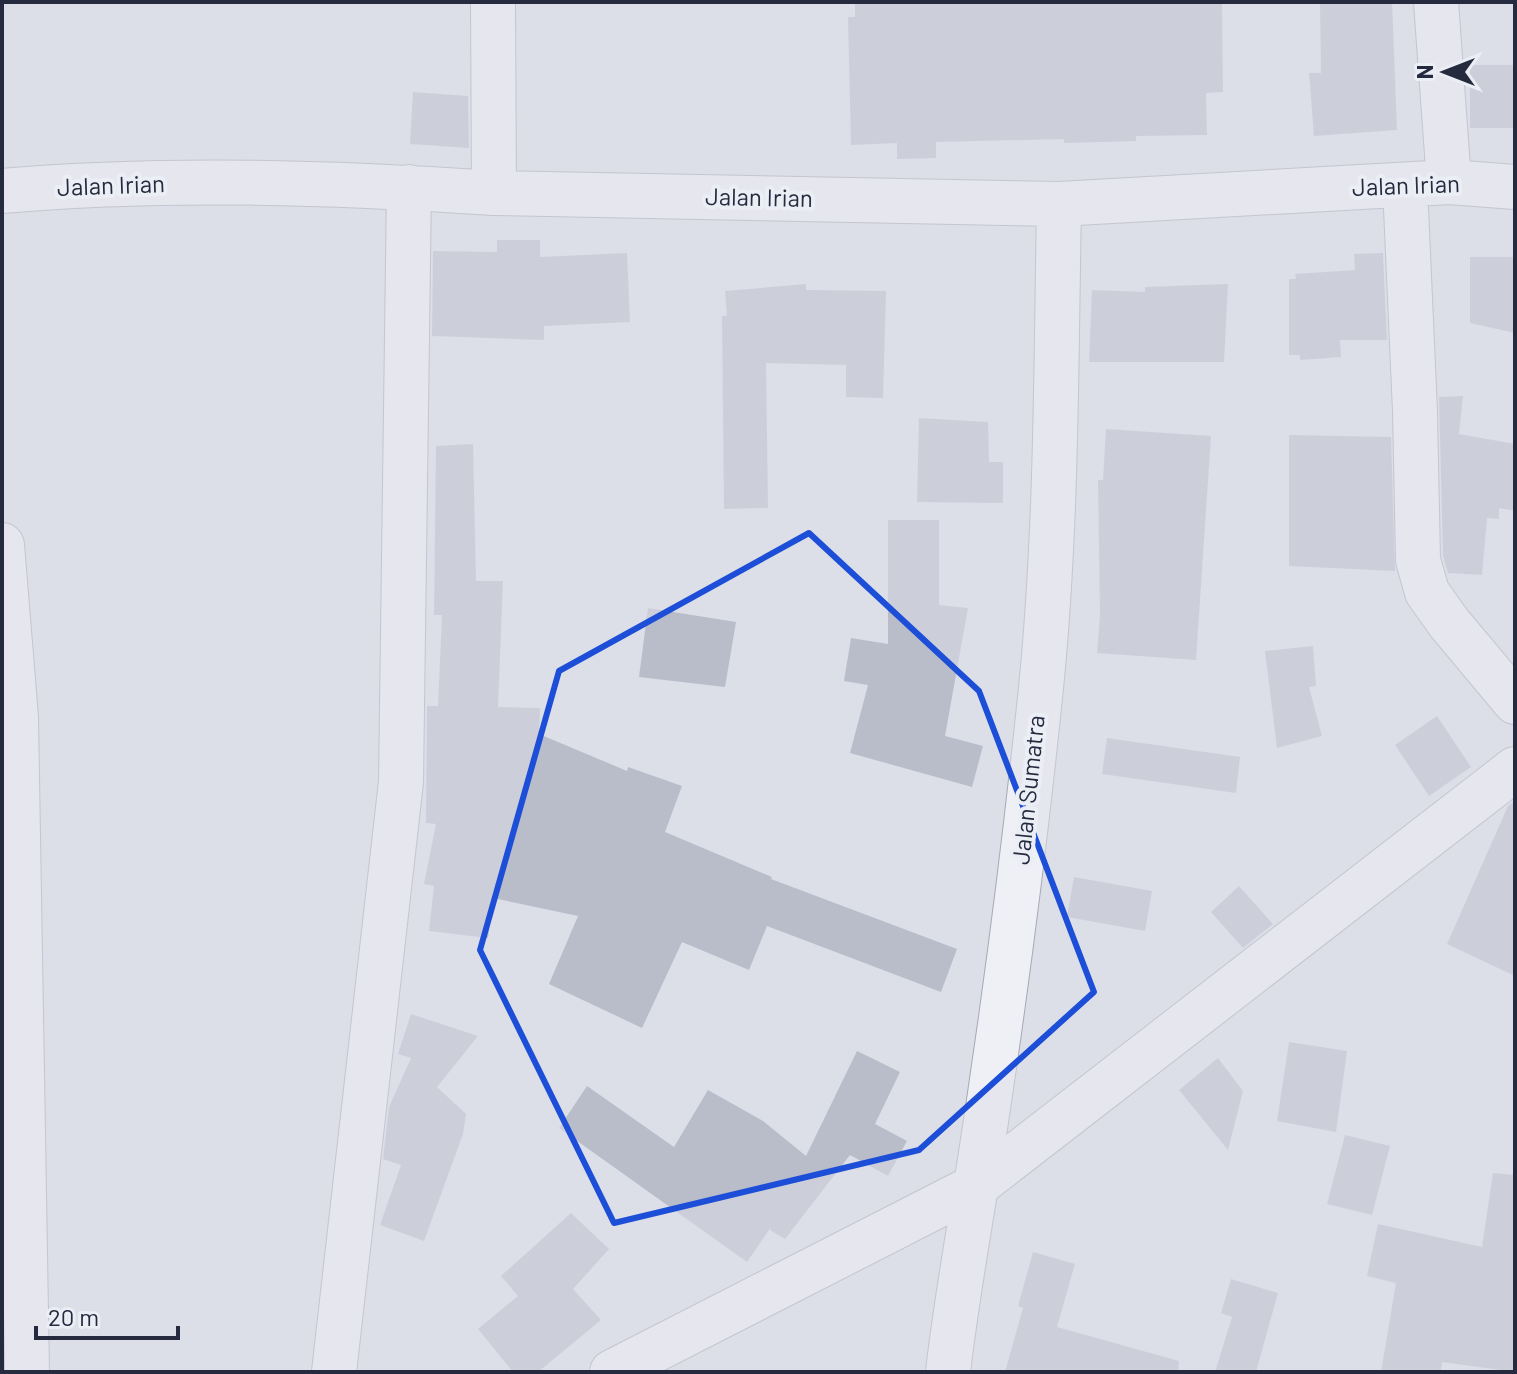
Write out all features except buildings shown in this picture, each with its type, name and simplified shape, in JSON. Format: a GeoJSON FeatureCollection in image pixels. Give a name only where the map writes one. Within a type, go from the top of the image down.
{"type":"FeatureCollection","features":[{"type":"Feature","properties":{"kind":"street"},"geometry":{"type":"LineString","coordinates":[[493,2],[494,193]]}},
{"type":"Feature","properties":{"kind":"street"},"geometry":{"type":"LineString","coordinates":[[1436,2],[1449,182]]}},
{"type":"Feature","properties":{"kind":"street","name":"Jalan Irian"},"geometry":{"type":"LineString","coordinates":[[2,191],[86,184],[243,183],[409,187],[494,193],[1059,204],[1449,182],[1515,187]]}},
{"type":"Feature","properties":{"kind":"street"},"geometry":{"type":"LineString","coordinates":[[1405,186],[1418,560],[1427,592],[1515,702]]}},
{"type":"Feature","properties":{"kind":"street"},"geometry":{"type":"LineString","coordinates":[[334,1372],[401,782],[409,187]]}},
{"type":"Feature","properties":{"kind":"street","name":"Jalan Sumatra"},"geometry":{"type":"LineString","coordinates":[[948,1372],[1020,876],[1041,684],[1054,478],[1059,204]]}},
{"type":"Feature","properties":{"kind":"street"},"geometry":{"type":"LineString","coordinates":[[2,545],[16,717],[27,1372]]}},
{"type":"Feature","properties":{"kind":"street"},"geometry":{"type":"LineString","coordinates":[[612,1372],[976,1186],[1515,769]]}},
{"type":"Feature","properties":{"kind":"highlighted area"},"geometry":{"type":"Polygon","coordinates":[[[809,533],[979,691],[1094,992],[919,1150],[614,1223],[480,950],[559,671],[809,533]]]}}]}
